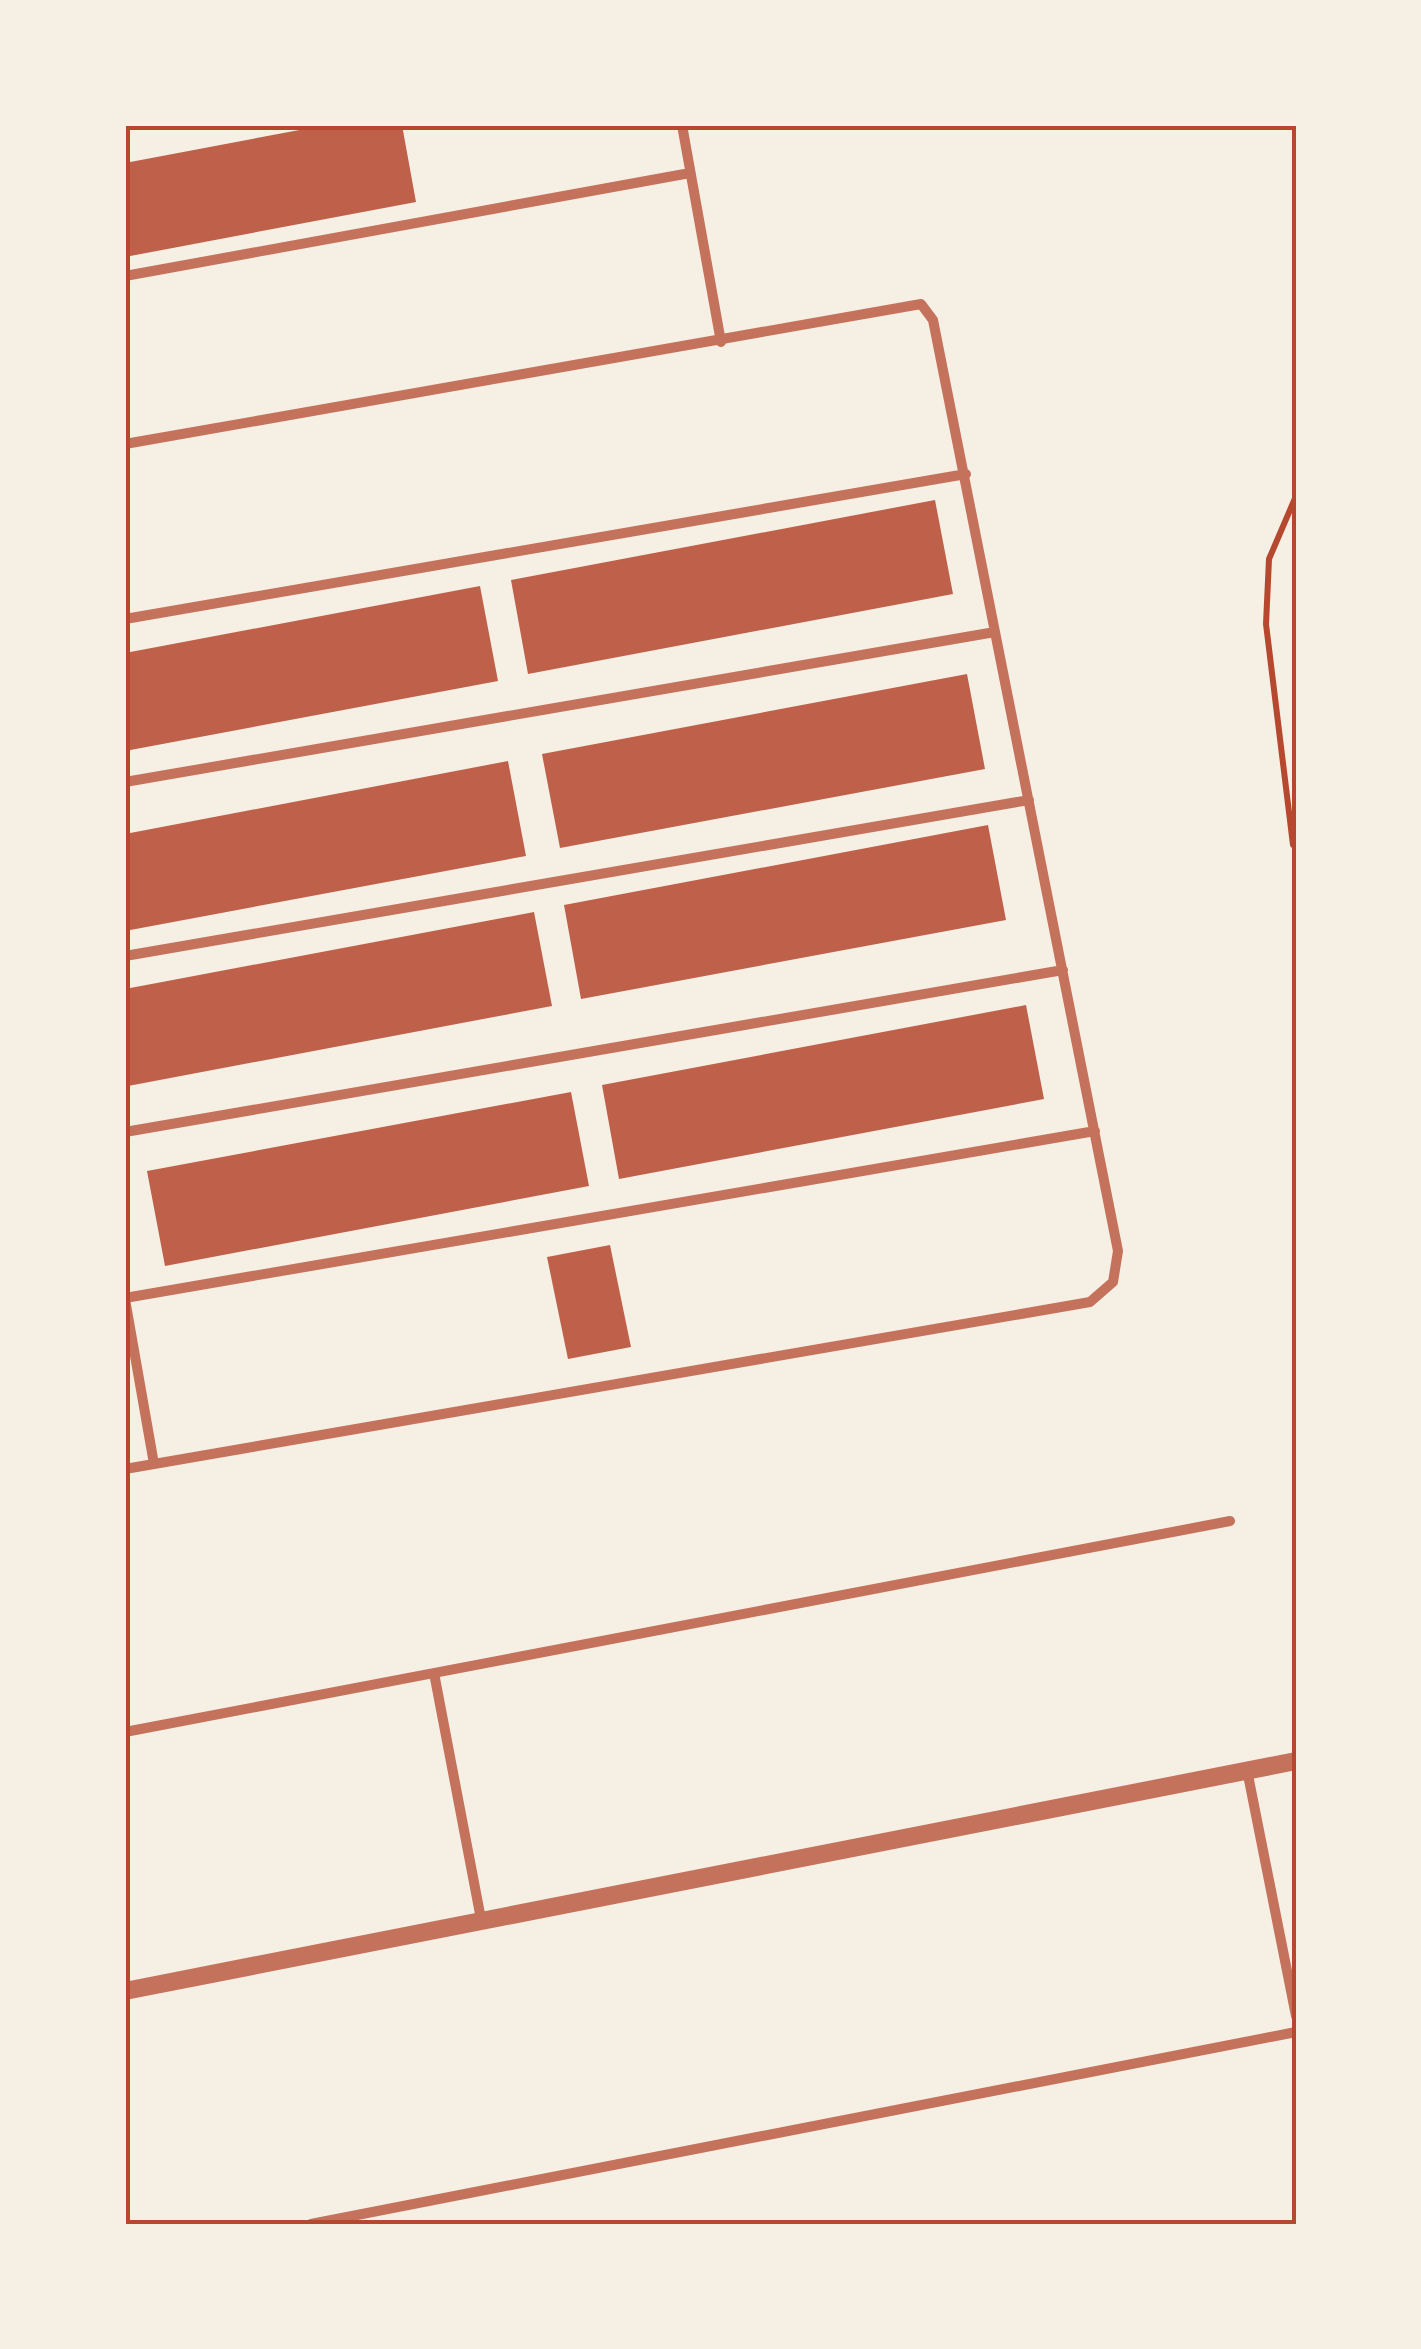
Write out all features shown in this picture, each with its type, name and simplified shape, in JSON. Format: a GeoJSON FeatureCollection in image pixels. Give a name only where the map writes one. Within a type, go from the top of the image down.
{"type":"FeatureCollection","features":[{"type":"Feature","properties":{"kind":"street"},"geometry":{"type":"LineString","coordinates":[[682,125],[721,342]]}},
{"type":"Feature","properties":{"kind":"street"},"geometry":{"type":"LineString","coordinates":[[125,276],[690,173]]}},
{"type":"Feature","properties":{"kind":"street"},"geometry":{"type":"LineString","coordinates":[[125,444],[922,304],[934,320],[966,474],[1118,1252],[1114,1282],[1090,1302],[125,1469]]}},
{"type":"Feature","properties":{"kind":"street"},"geometry":{"type":"LineString","coordinates":[[125,619],[966,474]]}},
{"type":"Feature","properties":{"kind":"street"},"geometry":{"type":"LineString","coordinates":[[125,782],[995,632]]}},
{"type":"Feature","properties":{"kind":"street"},"geometry":{"type":"LineString","coordinates":[[125,956],[1029,800]]}},
{"type":"Feature","properties":{"kind":"street"},"geometry":{"type":"LineString","coordinates":[[125,1132],[1063,970]]}},
{"type":"Feature","properties":{"kind":"street"},"geometry":{"type":"LineString","coordinates":[[154,1464],[125,1299],[1095,1131]]}},
{"type":"Feature","properties":{"kind":"street"},"geometry":{"type":"LineString","coordinates":[[125,1732],[1230,1521]]}},
{"type":"Feature","properties":{"kind":"street"},"geometry":{"type":"LineString","coordinates":[[434,1673],[481,1918]]}},
{"type":"Feature","properties":{"kind":"street"},"geometry":{"type":"LineString","coordinates":[[125,1991],[481,1918],[1296,1762]]}},
{"type":"Feature","properties":{"kind":"street"},"geometry":{"type":"LineString","coordinates":[[1247,1770],[1296,2016]]}},
{"type":"Feature","properties":{"kind":"street"},"geometry":{"type":"LineString","coordinates":[[311,2224],[1296,2032]]}},
{"type":"Feature","properties":{"kind":"path"},"geometry":{"type":"LineString","coordinates":[[1293,845],[1266,624],[1268,559],[1296,496]]}},
{"type":"Feature","properties":{"kind":"building"},"geometry":{"type":"Polygon","coordinates":[[[326,125],[402,125],[416,202],[125,257],[125,163],[326,125]]]}},
{"type":"Feature","properties":{"kind":"building"},"geometry":{"type":"Polygon","coordinates":[[[935,500],[953,594],[528,674],[511,580],[935,500]]]}},
{"type":"Feature","properties":{"kind":"building"},"geometry":{"type":"Polygon","coordinates":[[[480,586],[498,681],[125,751],[125,653],[480,586]]]}},
{"type":"Feature","properties":{"kind":"building"},"geometry":{"type":"Polygon","coordinates":[[[967,674],[985,769],[560,848],[542,754],[967,674]]]}},
{"type":"Feature","properties":{"kind":"building"},"geometry":{"type":"Polygon","coordinates":[[[508,761],[526,856],[125,931],[125,834],[508,761]]]}},
{"type":"Feature","properties":{"kind":"building"},"geometry":{"type":"Polygon","coordinates":[[[988,825],[1006,920],[581,999],[564,905],[988,825]]]}},
{"type":"Feature","properties":{"kind":"building"},"geometry":{"type":"Polygon","coordinates":[[[534,912],[552,1006],[128,1086],[125,989],[534,912]]]}},
{"type":"Feature","properties":{"kind":"building"},"geometry":{"type":"Polygon","coordinates":[[[1026,1005],[1044,1099],[619,1179],[602,1085],[1026,1005]]]}},
{"type":"Feature","properties":{"kind":"building"},"geometry":{"type":"Polygon","coordinates":[[[571,1092],[589,1186],[165,1266],[147,1171],[571,1092]]]}},
{"type":"Feature","properties":{"kind":"building"},"geometry":{"type":"Polygon","coordinates":[[[610,1245],[631,1347],[568,1359],[547,1257],[610,1245]]]}}]}
